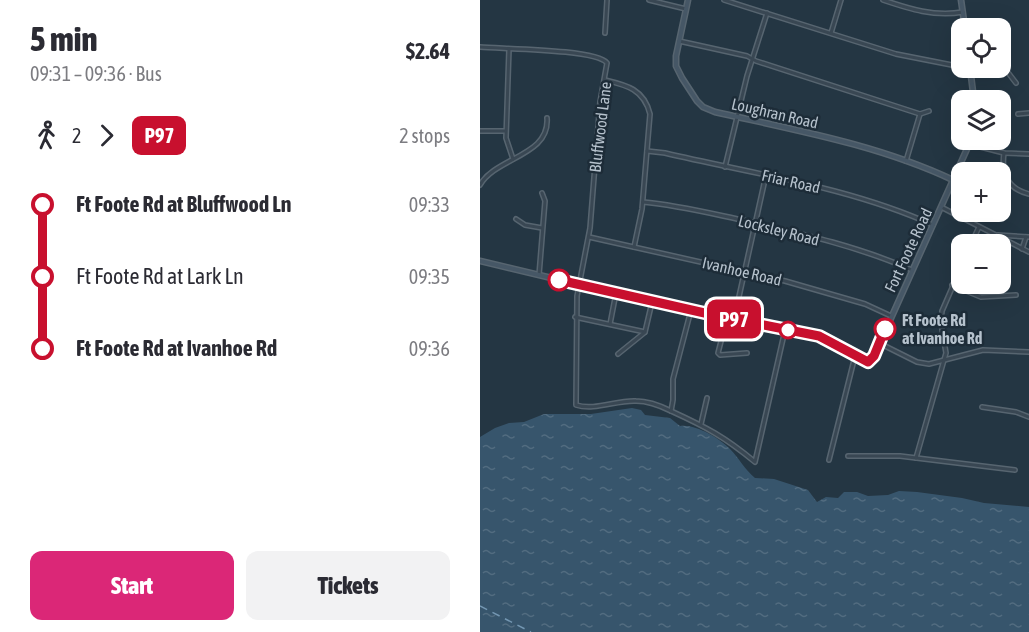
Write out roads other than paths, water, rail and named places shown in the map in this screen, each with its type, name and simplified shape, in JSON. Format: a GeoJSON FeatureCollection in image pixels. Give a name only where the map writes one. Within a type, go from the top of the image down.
{"type":"FeatureCollection","features":[{"type":"Feature","properties":{"kind":"street"},"geometry":{"type":"LineString","coordinates":[[605,33],[607,0]]}},
{"type":"Feature","properties":{"kind":"street"},"geometry":{"type":"LineString","coordinates":[[649,0],[686,9]]}},
{"type":"Feature","properties":{"kind":"street","name":"Loughran Road"},"geometry":{"type":"LineString","coordinates":[[688,0],[679,41],[677,70],[697,101],[710,111],[819,135],[906,161],[951,179]]}},
{"type":"Feature","properties":{"kind":"street"},"geometry":{"type":"LineString","coordinates":[[724,0],[903,56],[951,65]]}},
{"type":"Feature","properties":{"kind":"street"},"geometry":{"type":"LineString","coordinates":[[830,33],[841,0]]}},
{"type":"Feature","properties":{"kind":"street"},"geometry":{"type":"LineString","coordinates":[[883,0],[928,14],[948,15],[963,12]]}},
{"type":"Feature","properties":{"kind":"street"},"geometry":{"type":"LineString","coordinates":[[961,0],[964,18]]}},
{"type":"Feature","properties":{"kind":"street"},"geometry":{"type":"LineString","coordinates":[[725,167],[752,59],[767,13]]}},
{"type":"Feature","properties":{"kind":"street"},"geometry":{"type":"LineString","coordinates":[[679,41],[752,59],[920,114],[929,111]]}},
{"type":"Feature","properties":{"kind":"street","name":"Bluffwood Lane"},"geometry":{"type":"LineString","coordinates":[[480,47],[577,53],[602,58],[607,63],[600,102],[589,237],[578,284],[575,317],[576,405],[592,407],[636,401],[671,411]]}},
{"type":"Feature","properties":{"kind":"street"},"geometry":{"type":"LineString","coordinates":[[509,49],[506,131],[507,143],[513,159]]}},
{"type":"Feature","properties":{"kind":"street"},"geometry":{"type":"LineString","coordinates":[[1011,76],[1016,83]]}},
{"type":"Feature","properties":{"kind":"street"},"geometry":{"type":"LineString","coordinates":[[604,80],[632,88],[644,99],[650,114],[643,202],[634,247]]}},
{"type":"Feature","properties":{"kind":"street"},"geometry":{"type":"LineString","coordinates":[[906,161],[920,114]]}},
{"type":"Feature","properties":{"kind":"street"},"geometry":{"type":"LineString","coordinates":[[1018,114],[1029,114]]}},
{"type":"Feature","properties":{"kind":"street"},"geometry":{"type":"LineString","coordinates":[[480,185],[492,171],[530,150],[542,139],[548,126],[547,118]]}},
{"type":"Feature","properties":{"kind":"street"},"geometry":{"type":"LineString","coordinates":[[480,131],[506,131]]}},
{"type":"Feature","properties":{"kind":"street"},"geometry":{"type":"LineString","coordinates":[[995,150],[1004,153],[1029,154]]}},
{"type":"Feature","properties":{"kind":"street","name":"Friar Road"},"geometry":{"type":"LineString","coordinates":[[647,151],[806,184],[900,211],[933,225]]}},
{"type":"Feature","properties":{"kind":"street"},"geometry":{"type":"LineString","coordinates":[[1003,162],[1004,153]]}},
{"type":"Feature","properties":{"kind":"street"},"geometry":{"type":"LineString","coordinates":[[734,319],[766,175]]}},
{"type":"Feature","properties":{"kind":"street","name":"Fort Foote Road"},"geometry":{"type":"LineString","coordinates":[[855,356],[870,361],[951,184]]}},
{"type":"Feature","properties":{"kind":"street"},"geometry":{"type":"LineString","coordinates":[[1011,185],[1029,194]]}},
{"type":"Feature","properties":{"kind":"street"},"geometry":{"type":"LineString","coordinates":[[539,275],[545,201],[542,193]]}},
{"type":"Feature","properties":{"kind":"street","name":"Locksley Road"},"geometry":{"type":"LineString","coordinates":[[643,202],[674,205],[799,233],[879,256],[912,270]]}},
{"type":"Feature","properties":{"kind":"street"},"geometry":{"type":"LineString","coordinates":[[941,207],[993,234]]}},
{"type":"Feature","properties":{"kind":"street"},"geometry":{"type":"LineString","coordinates":[[516,219],[525,225],[542,228]]}},
{"type":"Feature","properties":{"kind":"street"},"geometry":{"type":"LineString","coordinates":[[976,234],[979,227]]}},
{"type":"Feature","properties":{"kind":"street"},"geometry":{"type":"LineString","coordinates":[[1011,236],[1027,237],[1022,249]]}},
{"type":"Feature","properties":{"kind":"street","name":"Ivanhoe Road"},"geometry":{"type":"LineString","coordinates":[[589,237],[785,281],[855,301],[891,316]]}},
{"type":"Feature","properties":{"kind":"street"},"geometry":{"type":"LineString","coordinates":[[1011,243],[1029,252]]}},
{"type":"Feature","properties":{"kind":"street"},"geometry":{"type":"LineString","coordinates":[[480,261],[652,302],[824,338],[855,356],[830,459]]}},
{"type":"Feature","properties":{"kind":"street"},"geometry":{"type":"LineString","coordinates":[[916,458],[945,361],[946,345],[941,316],[951,287]]}},
{"type":"Feature","properties":{"kind":"street"},"geometry":{"type":"LineString","coordinates":[[610,324],[616,293]]}},
{"type":"Feature","properties":{"kind":"street"},"geometry":{"type":"LineString","coordinates":[[974,294],[981,297],[1016,295]]}},
{"type":"Feature","properties":{"kind":"street"},"geometry":{"type":"LineString","coordinates":[[618,354],[645,332],[652,302]]}},
{"type":"Feature","properties":{"kind":"street"},"geometry":{"type":"LineString","coordinates":[[691,310],[673,379],[671,411],[701,424],[726,439],[754,462],[785,330]]}},
{"type":"Feature","properties":{"kind":"street"},"geometry":{"type":"LineString","coordinates":[[575,317],[645,332]]}},
{"type":"Feature","properties":{"kind":"street"},"geometry":{"type":"LineString","coordinates":[[727,318],[718,353],[720,355],[747,353]]}},
{"type":"Feature","properties":{"kind":"street"},"geometry":{"type":"LineString","coordinates":[[879,343],[921,363],[933,364],[983,350],[1029,352]]}},
{"type":"Feature","properties":{"kind":"street"},"geometry":{"type":"LineString","coordinates":[[701,424],[707,398]]}},
{"type":"Feature","properties":{"kind":"street"},"geometry":{"type":"LineString","coordinates":[[982,407],[1029,417]]}},
{"type":"Feature","properties":{"kind":"street"},"geometry":{"type":"LineString","coordinates":[[848,456],[916,458],[1015,470]]}},
{"type":"Feature","properties":{"kind":"water"},"geometry":{"type":"Polygon","coordinates":[[[632,408],[641,410],[645,415],[670,418],[680,426],[693,427],[707,433],[730,449],[755,478],[774,479],[808,490],[817,502],[826,497],[838,498],[844,492],[857,492],[868,496],[888,495],[899,491],[1029,507],[1029,632],[480,632],[480,437],[495,428],[509,423],[524,422],[544,414],[591,414],[632,408]]]}},
{"type":"Feature","properties":{"kind":"place","name":"Ft Foote Rd at Ivanhoe Rd"},"geometry":{"type":"Point","coordinates":[885,329]}}]}
